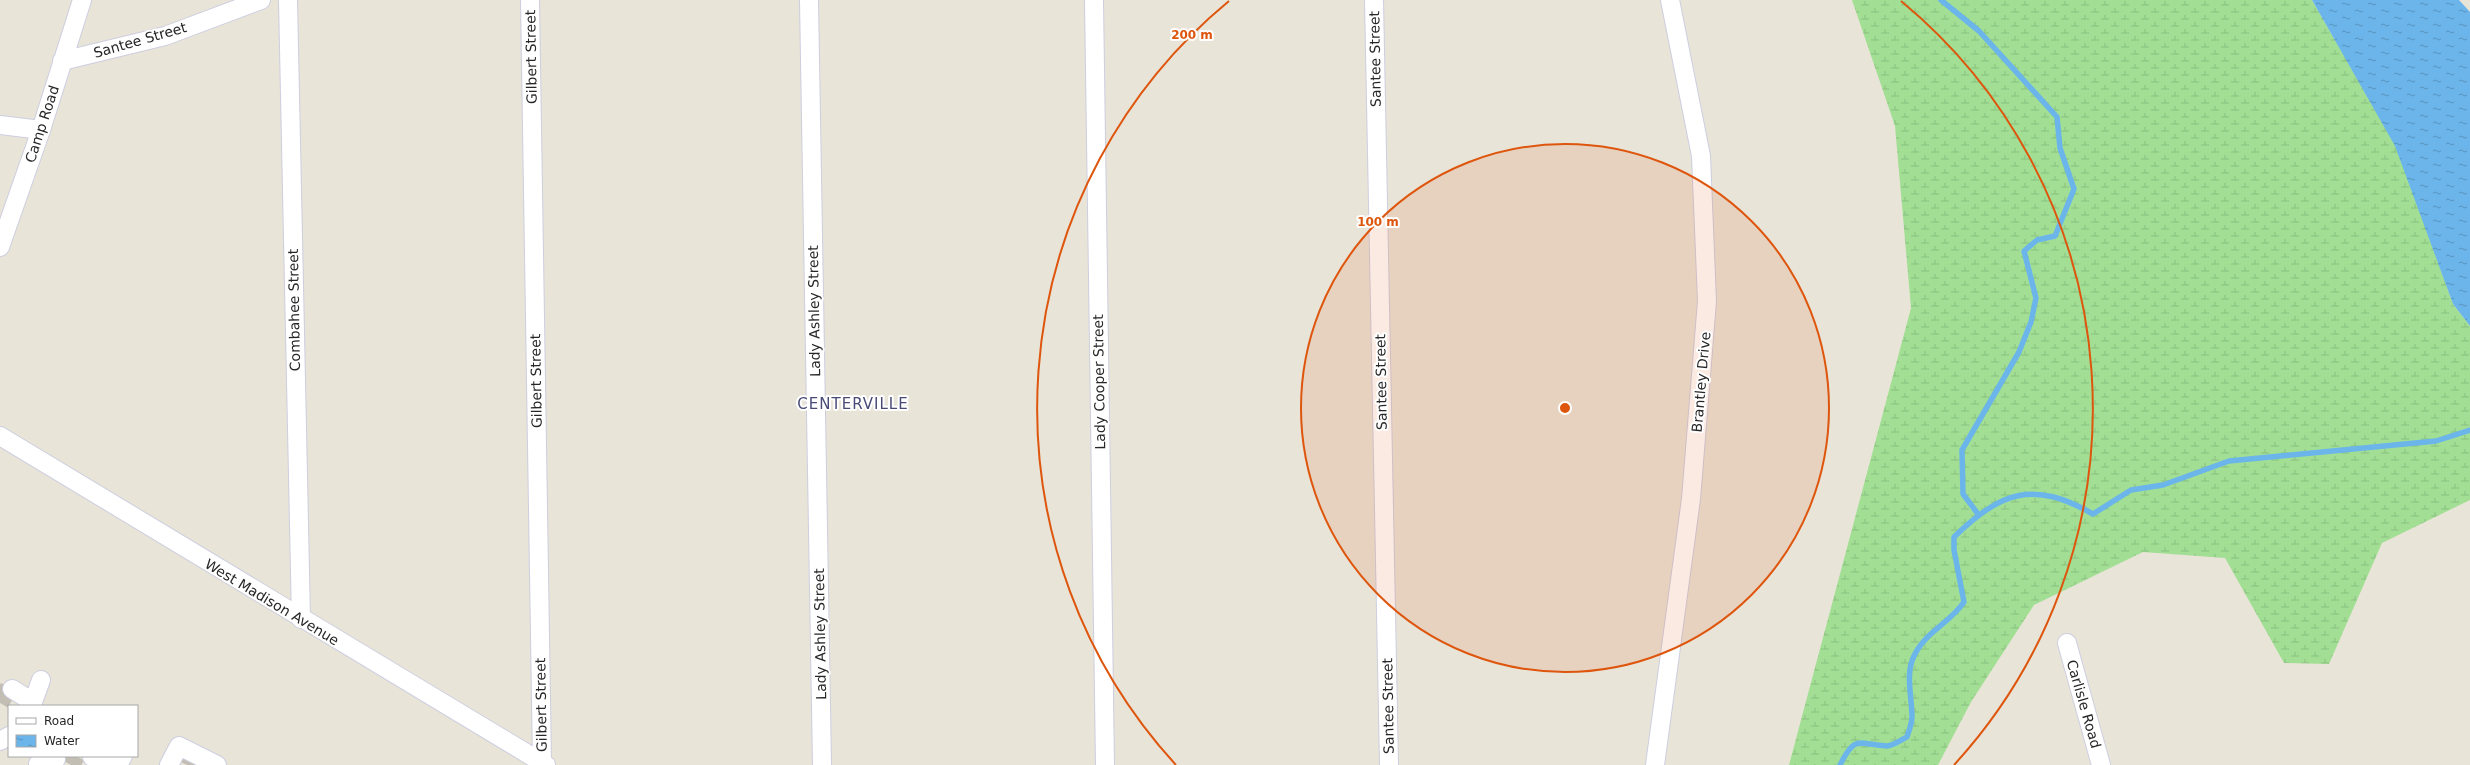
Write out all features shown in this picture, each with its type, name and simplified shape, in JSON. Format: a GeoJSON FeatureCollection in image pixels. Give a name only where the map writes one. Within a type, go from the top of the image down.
{"type":"FeatureCollection","features":[{"type":"Feature","properties":{"kind":"street","name":"Camp Road"},"geometry":{"type":"LineString","coordinates":[[0,247],[41,130],[82,0]]}},
{"type":"Feature","properties":{"kind":"street","name":"Santee Street"},"geometry":{"type":"LineString","coordinates":[[62,61],[165,36],[261,0]]}},
{"type":"Feature","properties":{"kind":"street","name":"Combahee Street"},"geometry":{"type":"LineString","coordinates":[[288,0],[300,619]]}},
{"type":"Feature","properties":{"kind":"street","name":"Gilbert Street"},"geometry":{"type":"LineString","coordinates":[[530,0],[544,764]]}},
{"type":"Feature","properties":{"kind":"street","name":"Lady Ashley Street"},"geometry":{"type":"LineString","coordinates":[[808,0],[822,765]]}},
{"type":"Feature","properties":{"kind":"street","name":"Lady Cooper Street"},"geometry":{"type":"LineString","coordinates":[[1094,0],[1105,765]]}},
{"type":"Feature","properties":{"kind":"street","name":"Santee Street"},"geometry":{"type":"LineString","coordinates":[[1374,0],[1389,765]]}},
{"type":"Feature","properties":{"kind":"street","name":"Brantley Drive"},"geometry":{"type":"LineString","coordinates":[[1655,765],[1691,499],[1707,301],[1701,156],[1670,0]]}},
{"type":"Feature","properties":{"kind":"street"},"geometry":{"type":"LineString","coordinates":[[0,125],[41,130]]}},
{"type":"Feature","properties":{"kind":"street","name":"West Madison Avenue"},"geometry":{"type":"LineString","coordinates":[[0,436],[300,619],[544,764]]}},
{"type":"Feature","properties":{"kind":"street","name":"Carlisle Road"},"geometry":{"type":"LineString","coordinates":[[2067,643],[2101,765]]}},
{"type":"Feature","properties":{"kind":"street"},"geometry":{"type":"LineString","coordinates":[[12,689],[32,704],[41,680]]}},
{"type":"Feature","properties":{"kind":"street"},"geometry":{"type":"LineString","coordinates":[[169,765],[179,746],[205,764]]}},
{"type":"Feature","properties":{"kind":"street"},"geometry":{"type":"LineString","coordinates":[[102,760],[118,757]]}},
{"type":"Feature","properties":{"kind":"green space"},"geometry":{"type":"Polygon","coordinates":[[[1852,0],[2312,0],[2398,150],[2453,304],[2470,326],[2470,500],[2382,543],[2329,664],[2284,663],[2225,558],[2143,552],[2034,605],[1971,702],[1938,765],[1789,765],[1911,308],[1895,126],[1852,0]]]}},
{"type":"Feature","properties":{"kind":"water"},"geometry":{"type":"Polygon","coordinates":[[[2312,0],[2459,0],[2470,12],[2470,326],[2453,304],[2395,146],[2312,0]]]}},
{"type":"Feature","properties":{"kind":"waterway"},"geometry":{"type":"LineString","coordinates":[[1941,0],[1979,31],[2057,117],[2060,148],[2074,189],[2055,236],[2037,240],[2024,251],[2036,298],[2031,322],[2019,352],[1962,450],[1963,494],[1978,514]]}},
{"type":"Feature","properties":{"kind":"waterway"},"geometry":{"type":"LineString","coordinates":[[1840,765],[1850,748],[1859,743],[1889,746],[1907,737],[1912,719],[1909,678],[1911,663],[1924,640],[1952,616],[1964,602],[1954,550],[1954,537],[1971,521],[2003,501],[2019,496],[2035,494],[2053,497],[2072,503],[2093,514],[2131,490],[2163,485],[2229,461],[2436,441],[2470,430]]}},
{"type":"Feature","properties":{"kind":"tunnel"},"geometry":{"type":"LineString","coordinates":[[0,703],[9,687]]}},
{"type":"Feature","properties":{"kind":"tunnel"},"geometry":{"type":"LineString","coordinates":[[71,765],[75,757]]}},
{"type":"Feature","properties":{"kind":"tunnel"},"geometry":{"type":"LineString","coordinates":[[187,765],[189,761]]}},
{"type":"Feature","properties":{"kind":"district","name":"CENTERVILLE"},"geometry":{"type":"Point","coordinates":[853,404]}}]}
